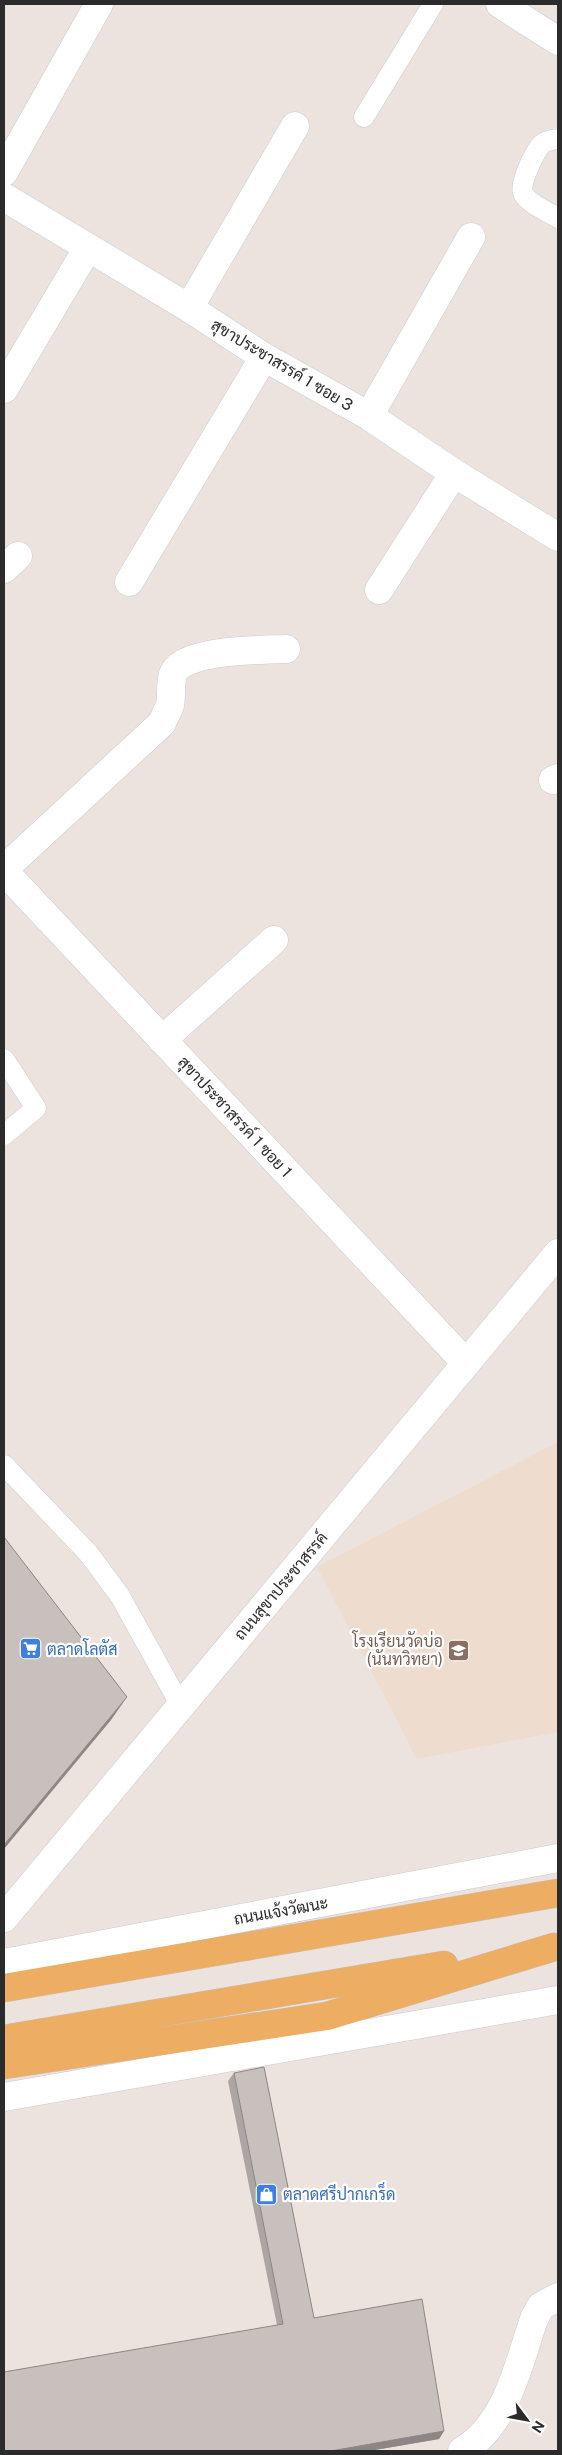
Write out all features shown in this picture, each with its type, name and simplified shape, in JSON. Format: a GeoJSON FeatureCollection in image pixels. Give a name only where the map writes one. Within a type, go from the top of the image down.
{"type":"FeatureCollection","features":[{"type":"Feature","properties":{"kind":"main road","name":"ถนนแจ้งวัฒนะ"},"geometry":{"type":"LineString","coordinates":[[4,1988],[558,1893]]}},
{"type":"Feature","properties":{"kind":"main road"},"geometry":{"type":"LineString","coordinates":[[4,2038],[556,1946]]}},
{"type":"Feature","properties":{"kind":"main road"},"geometry":{"type":"LineString","coordinates":[[4,2065],[327,2016],[556,1946]]}},
{"type":"Feature","properties":{"kind":"street"},"geometry":{"type":"LineString","coordinates":[[500,4],[558,42]]}},
{"type":"Feature","properties":{"kind":"street"},"geometry":{"type":"LineString","coordinates":[[4,172],[92,6]]}},
{"type":"Feature","properties":{"kind":"street"},"geometry":{"type":"LineString","coordinates":[[189,308],[295,126]]}},
{"type":"Feature","properties":{"kind":"street","name":"สุขาประชาสรรค์ 1 ซอย 3"},"geometry":{"type":"LineString","coordinates":[[4,197],[189,308],[264,357],[369,416],[454,473],[558,535]]}},
{"type":"Feature","properties":{"kind":"street"},"geometry":{"type":"LineString","coordinates":[[369,416],[471,237]]}},
{"type":"Feature","properties":{"kind":"street"},"geometry":{"type":"LineString","coordinates":[[4,389],[88,249]]}},
{"type":"Feature","properties":{"kind":"street"},"geometry":{"type":"LineString","coordinates":[[129,582],[264,357]]}},
{"type":"Feature","properties":{"kind":"street"},"geometry":{"type":"LineString","coordinates":[[379,590],[454,473]]}},
{"type":"Feature","properties":{"kind":"street"},"geometry":{"type":"LineString","coordinates":[[4,870],[162,723],[170,705],[173,673],[183,662],[194,657],[249,650],[286,649]]}},
{"type":"Feature","properties":{"kind":"street","name":"สุขาประชาสรรค์ 1 ซอย 1"},"geometry":{"type":"LineString","coordinates":[[4,870],[466,1364]]}},
{"type":"Feature","properties":{"kind":"street"},"geometry":{"type":"LineString","coordinates":[[162,1040],[274,940]]}},
{"type":"Feature","properties":{"kind":"street","name":"ถนนสุขาประชาสรรค์"},"geometry":{"type":"LineString","coordinates":[[4,1918],[558,1253]]}},
{"type":"Feature","properties":{"kind":"street","name":"ถนนแจ้งวัฒนะ"},"geometry":{"type":"LineString","coordinates":[[4,1963],[558,1858]]}},
{"type":"Feature","properties":{"kind":"street"},"geometry":{"type":"LineString","coordinates":[[4,2097],[558,2000]]}},
{"type":"Feature","properties":{"kind":"street"},"geometry":{"type":"LineString","coordinates":[[462,2451],[474,2444],[495,2420],[503,2406],[534,2319],[541,2306],[558,2297]]}},
{"type":"Feature","properties":{"kind":"lane"},"geometry":{"type":"LineString","coordinates":[[364,117],[433,4]]}},
{"type":"Feature","properties":{"kind":"lane"},"geometry":{"type":"LineString","coordinates":[[558,139],[550,140],[541,145],[521,184],[523,194],[528,199],[558,218]]}},
{"type":"Feature","properties":{"kind":"lane"},"geometry":{"type":"LineString","coordinates":[[4,1059],[36,1108],[4,1134]]}},
{"type":"Feature","properties":{"kind":"lane"},"geometry":{"type":"LineString","coordinates":[[4,1465],[94,1561],[120,1596],[181,1706]]}},
{"type":"Feature","properties":{"kind":"shaded area","name":"โรงเรียนวัดบ่อ (นันทวิทยา)"},"geometry":{"type":"Polygon","coordinates":[[[558,1442],[558,1732],[417,1759],[317,1567],[558,1442]]]}},
{"type":"Feature","properties":{"kind":"building","name":"ตลาดโลตัส"},"geometry":{"type":"Polygon","coordinates":[[[4,1537],[127,1697],[4,1845],[4,1537]]]}},
{"type":"Feature","properties":{"kind":"building","name":"ตลาดศรีปากเกร็ด"},"geometry":{"type":"Polygon","coordinates":[[[264,2067],[314,2318],[422,2299],[444,2431],[331,2451],[4,2451],[4,2372],[283,2324],[234,2073],[264,2067]]]}},
{"type":"Feature","properties":{"kind":"place","name":"ตลาดโลตัส"},"geometry":{"type":"Point","coordinates":[31,1649]}},
{"type":"Feature","properties":{"kind":"place","name":"โรงเรียนวัดบ่อ (นันทวิทยา)"},"geometry":{"type":"Point","coordinates":[459,1650]}},
{"type":"Feature","properties":{"kind":"place","name":"ตลาดศรีปากเกร็ด"},"geometry":{"type":"Point","coordinates":[267,2194]}}]}
